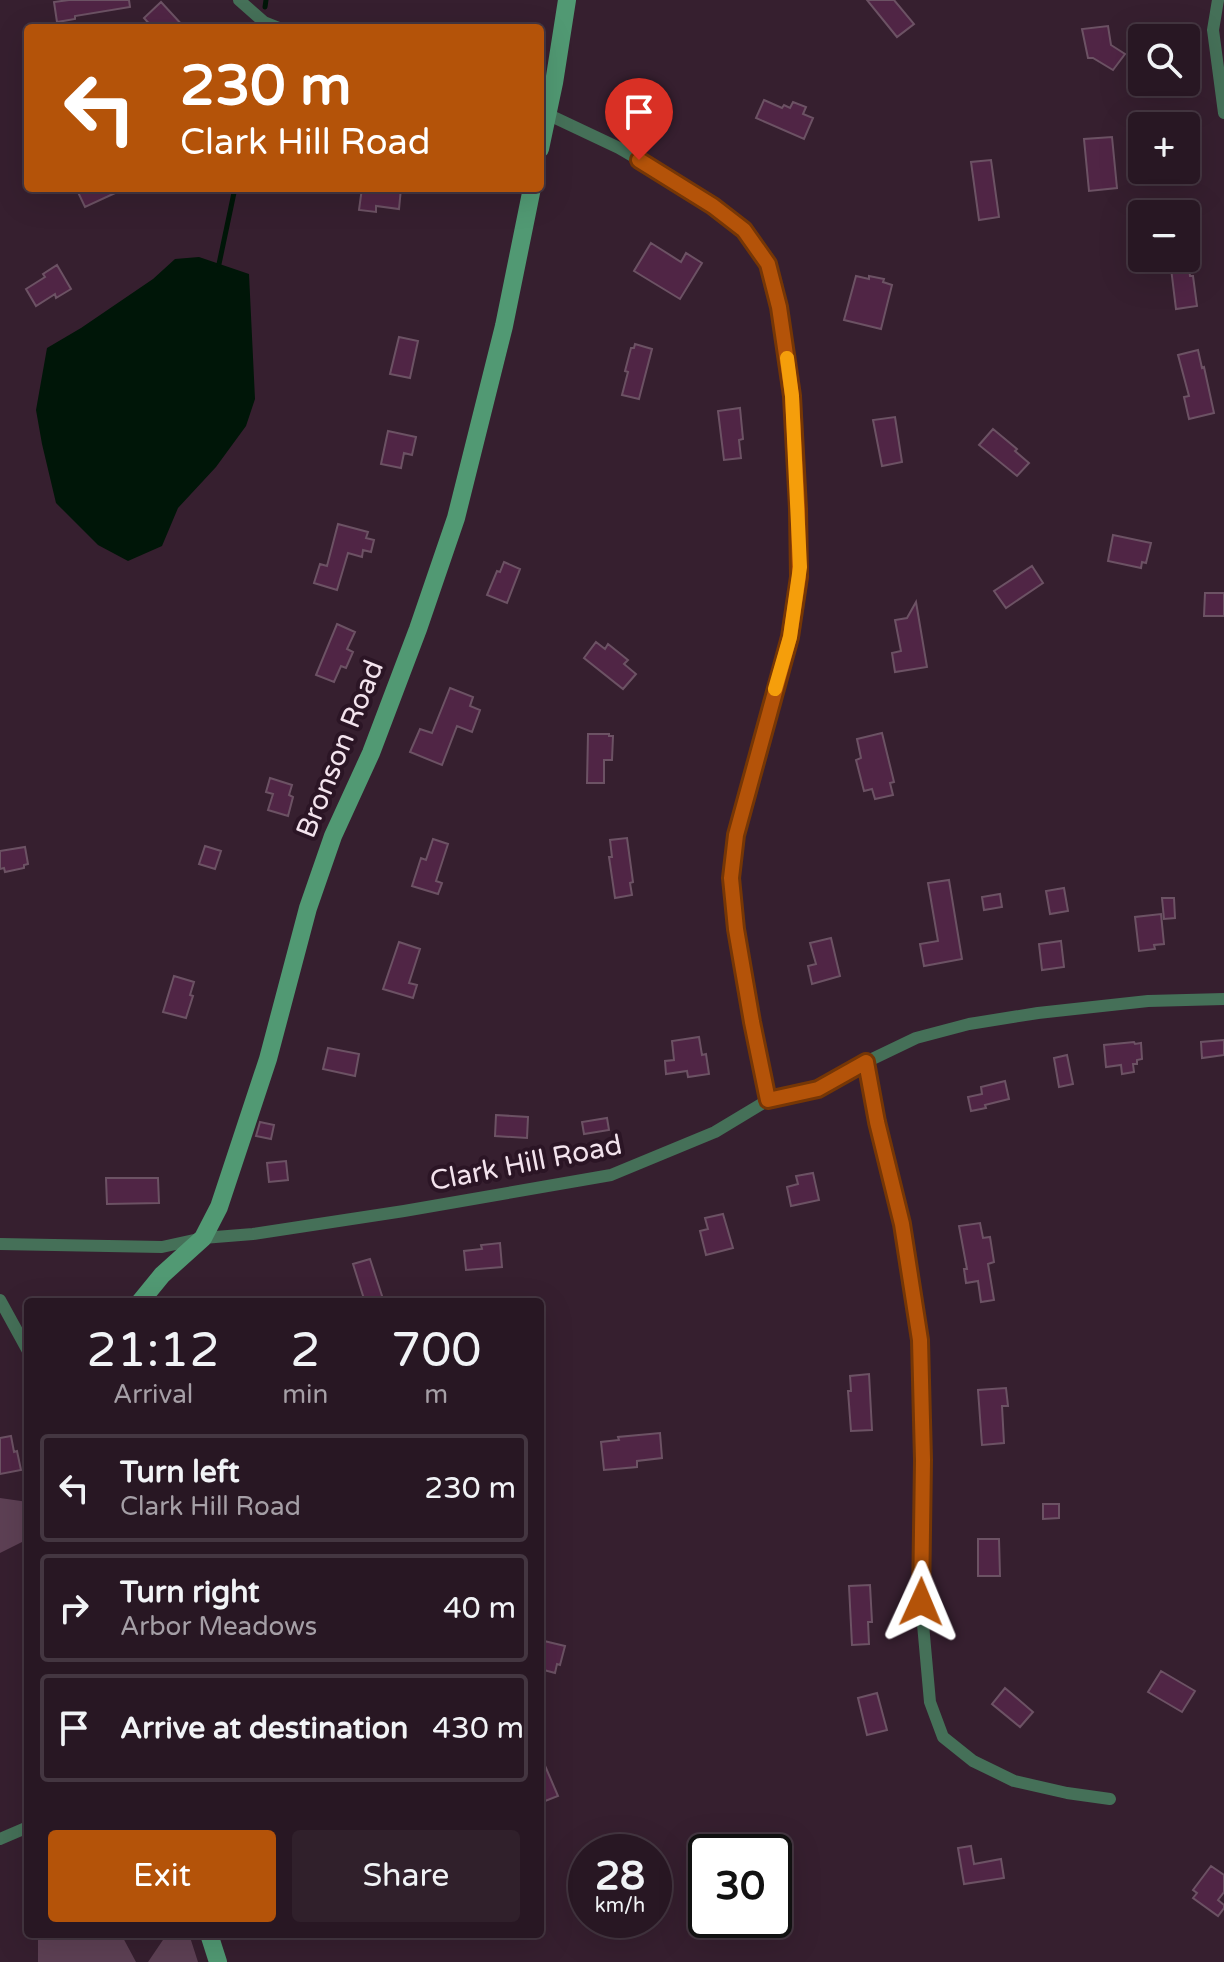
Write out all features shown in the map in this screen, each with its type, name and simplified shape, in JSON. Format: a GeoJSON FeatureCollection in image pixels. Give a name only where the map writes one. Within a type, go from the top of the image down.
{"type":"FeatureCollection","features":[{"type":"Feature","properties":{"kind":"street"},"geometry":{"type":"LineString","coordinates":[[239,0],[269,24]]}},
{"type":"Feature","properties":{"kind":"street"},"geometry":{"type":"LineString","coordinates":[[544,129],[547,82],[567,0]]}},
{"type":"Feature","properties":{"kind":"street"},"geometry":{"type":"LineString","coordinates":[[1218,0],[1213,30],[1224,113]]}},
{"type":"Feature","properties":{"kind":"street"},"geometry":{"type":"LineString","coordinates":[[547,114],[619,148],[679,183],[744,230],[768,264],[779,307],[792,396],[799,577],[790,637],[736,835],[731,878],[736,929],[768,1100]]}},
{"type":"Feature","properties":{"kind":"street","name":"Bronson Road"},"geometry":{"type":"LineString","coordinates":[[143,1298],[162,1275],[203,1238],[219,1207],[268,1059],[308,908],[333,836],[371,753],[456,518],[504,326],[531,192]]}},
{"type":"Feature","properties":{"kind":"street","name":"Clark Hill Road"},"geometry":{"type":"LineString","coordinates":[[0,1244],[162,1247],[203,1238],[253,1234],[404,1211],[611,1175],[715,1132],[768,1100],[818,1089],[916,1038],[969,1024],[1038,1013],[1148,1001],[1224,999]]}},
{"type":"Feature","properties":{"kind":"street"},"geometry":{"type":"LineString","coordinates":[[866,1062],[902,1224],[920,1340],[923,1460],[921,1602],[930,1702],[943,1737],[973,1761],[1014,1781],[1110,1799]]}},
{"type":"Feature","properties":{"kind":"street"},"geometry":{"type":"LineString","coordinates":[[0,1300],[24,1344]]}},
{"type":"Feature","properties":{"kind":"street"},"geometry":{"type":"LineString","coordinates":[[0,1839],[24,1829]]}},
{"type":"Feature","properties":{"kind":"street"},"geometry":{"type":"LineString","coordinates":[[210,1938],[218,1962]]}},
{"type":"Feature","properties":{"kind":"shaded area"},"geometry":{"type":"Polygon","coordinates":[[[199,257],[249,274],[255,399],[246,426],[216,467],[178,508],[162,546],[128,561],[98,545],[56,503],[36,410],[47,348],[153,279],[175,259],[199,257]]]}},
{"type":"Feature","properties":{"kind":"shaded area"},"geometry":{"type":"Polygon","coordinates":[[[0,1498],[24,1501],[24,1541],[0,1553],[0,1498]]]}},
{"type":"Feature","properties":{"kind":"shaded area"},"geometry":{"type":"Polygon","coordinates":[[[38,1938],[123,1938],[136,1962],[38,1962],[38,1938]]]}},
{"type":"Feature","properties":{"kind":"shaded area"},"geometry":{"type":"Polygon","coordinates":[[[164,1938],[190,1938],[198,1962],[148,1962],[164,1938]]]}},
{"type":"Feature","properties":{"kind":"building"},"geometry":{"type":"Polygon","coordinates":[[[129,0],[130,7],[57,22],[54,2],[129,0]]]}},
{"type":"Feature","properties":{"kind":"building"},"geometry":{"type":"Polygon","coordinates":[[[867,0],[894,0],[914,24],[897,37],[867,0]]]}},
{"type":"Feature","properties":{"kind":"building"},"geometry":{"type":"Polygon","coordinates":[[[161,2],[181,24],[149,24],[144,18],[161,2]]]}},
{"type":"Feature","properties":{"kind":"building"},"geometry":{"type":"Polygon","coordinates":[[[1108,26],[1111,45],[1125,54],[1113,70],[1088,58],[1082,29],[1108,26]]]}},
{"type":"Feature","properties":{"kind":"building"},"geometry":{"type":"Polygon","coordinates":[[[629,87],[652,96],[649,102],[655,104],[650,116],[645,114],[643,117],[621,108],[622,104],[618,102],[623,89],[628,90],[629,87]]]}},
{"type":"Feature","properties":{"kind":"building"},"geometry":{"type":"Polygon","coordinates":[[[764,100],[782,108],[784,105],[790,108],[793,102],[806,107],[803,114],[813,118],[804,139],[756,118],[764,100]]]}},
{"type":"Feature","properties":{"kind":"building"},"geometry":{"type":"Polygon","coordinates":[[[1112,137],[1117,188],[1089,191],[1084,139],[1112,137]]]}},
{"type":"Feature","properties":{"kind":"building"},"geometry":{"type":"Polygon","coordinates":[[[991,160],[999,217],[979,220],[971,162],[991,160]]]}},
{"type":"Feature","properties":{"kind":"building"},"geometry":{"type":"Polygon","coordinates":[[[78,192],[117,192],[85,207],[78,192]]]}},
{"type":"Feature","properties":{"kind":"building"},"geometry":{"type":"Polygon","coordinates":[[[361,192],[401,192],[399,209],[376,206],[376,212],[359,210],[361,192]]]}},
{"type":"Feature","properties":{"kind":"building"},"geometry":{"type":"Polygon","coordinates":[[[651,243],[681,262],[686,253],[702,263],[680,299],[634,271],[651,243]]]}},
{"type":"Feature","properties":{"kind":"building"},"geometry":{"type":"Polygon","coordinates":[[[57,265],[71,289],[56,298],[55,294],[36,306],[26,289],[57,265]]]}},
{"type":"Feature","properties":{"kind":"building"},"geometry":{"type":"Polygon","coordinates":[[[1171,272],[1190,272],[1193,276],[1197,306],[1176,309],[1171,272]]]}},
{"type":"Feature","properties":{"kind":"building"},"geometry":{"type":"Polygon","coordinates":[[[856,276],[884,279],[883,282],[892,285],[881,329],[844,320],[856,276]]]}},
{"type":"Feature","properties":{"kind":"building"},"geometry":{"type":"Polygon","coordinates":[[[399,337],[418,341],[410,378],[390,374],[399,337]]]}},
{"type":"Feature","properties":{"kind":"building"},"geometry":{"type":"Polygon","coordinates":[[[635,344],[652,349],[639,399],[622,395],[628,372],[625,371],[635,344]]]}},
{"type":"Feature","properties":{"kind":"building"},"geometry":{"type":"Polygon","coordinates":[[[1198,350],[1214,413],[1189,419],[1184,397],[1189,396],[1178,355],[1198,350]]]}},
{"type":"Feature","properties":{"kind":"building"},"geometry":{"type":"Polygon","coordinates":[[[740,408],[741,458],[724,460],[718,411],[740,408]]]}},
{"type":"Feature","properties":{"kind":"building"},"geometry":{"type":"Polygon","coordinates":[[[895,417],[902,462],[882,466],[873,420],[895,417]]]}},
{"type":"Feature","properties":{"kind":"building"},"geometry":{"type":"Polygon","coordinates":[[[993,429],[1029,463],[1017,476],[979,445],[993,429]]]}},
{"type":"Feature","properties":{"kind":"building"},"geometry":{"type":"Polygon","coordinates":[[[388,431],[416,437],[412,455],[404,453],[401,468],[381,464],[388,431]]]}},
{"type":"Feature","properties":{"kind":"building"},"geometry":{"type":"Polygon","coordinates":[[[338,524],[368,532],[366,538],[374,540],[371,552],[363,550],[362,557],[348,553],[337,590],[314,583],[320,564],[327,566],[338,524]]]}},
{"type":"Feature","properties":{"kind":"building"},"geometry":{"type":"Polygon","coordinates":[[[1113,535],[1151,543],[1146,563],[1142,562],[1141,568],[1108,561],[1113,535]]]}},
{"type":"Feature","properties":{"kind":"building"},"geometry":{"type":"Polygon","coordinates":[[[504,562],[520,569],[507,603],[487,595],[504,562]]]}},
{"type":"Feature","properties":{"kind":"building"},"geometry":{"type":"Polygon","coordinates":[[[1032,566],[1043,583],[1006,608],[994,591],[1032,566]]]}},
{"type":"Feature","properties":{"kind":"building"},"geometry":{"type":"Polygon","coordinates":[[[1205,593],[1224,593],[1224,616],[1204,616],[1205,593]]]}},
{"type":"Feature","properties":{"kind":"building"},"geometry":{"type":"Polygon","coordinates":[[[916,602],[927,667],[895,672],[892,653],[901,651],[895,620],[907,618],[916,602]]]}},
{"type":"Feature","properties":{"kind":"building"},"geometry":{"type":"Polygon","coordinates":[[[337,624],[355,632],[347,649],[353,652],[346,668],[341,666],[334,682],[316,675],[337,624]]]}},
{"type":"Feature","properties":{"kind":"building"},"geometry":{"type":"Polygon","coordinates":[[[596,642],[605,649],[608,644],[628,660],[624,664],[636,674],[623,689],[584,658],[596,642]]]}},
{"type":"Feature","properties":{"kind":"building"},"geometry":{"type":"Polygon","coordinates":[[[450,688],[473,697],[470,706],[480,710],[472,732],[457,726],[442,765],[410,752],[420,729],[432,733],[450,688]]]}},
{"type":"Feature","properties":{"kind":"building"},"geometry":{"type":"Polygon","coordinates":[[[882,733],[894,782],[890,783],[893,795],[875,799],[872,789],[864,791],[856,760],[861,758],[857,739],[882,733]]]}},
{"type":"Feature","properties":{"kind":"building"},"geometry":{"type":"Polygon","coordinates":[[[588,734],[613,736],[612,760],[604,760],[604,783],[587,783],[588,734]]]}},
{"type":"Feature","properties":{"kind":"building"},"geometry":{"type":"Polygon","coordinates":[[[270,778],[292,785],[289,795],[293,797],[288,816],[268,810],[273,794],[266,792],[270,778]]]}},
{"type":"Feature","properties":{"kind":"building"},"geometry":{"type":"Polygon","coordinates":[[[627,838],[632,895],[615,898],[609,857],[612,857],[610,840],[627,838]]]}},
{"type":"Feature","properties":{"kind":"building"},"geometry":{"type":"Polygon","coordinates":[[[433,839],[448,844],[436,881],[442,883],[438,894],[412,886],[421,858],[426,860],[433,839]]]}},
{"type":"Feature","properties":{"kind":"building"},"geometry":{"type":"Polygon","coordinates":[[[205,846],[221,851],[215,869],[199,864],[205,846]]]}},
{"type":"Feature","properties":{"kind":"building"},"geometry":{"type":"Polygon","coordinates":[[[25,847],[28,864],[24,868],[5,872],[4,868],[0,869],[0,851],[25,847]]]}},
{"type":"Feature","properties":{"kind":"building"},"geometry":{"type":"Polygon","coordinates":[[[949,880],[962,959],[924,966],[920,944],[938,941],[928,883],[949,880]]]}},
{"type":"Feature","properties":{"kind":"building"},"geometry":{"type":"Polygon","coordinates":[[[1064,888],[1068,911],[1050,914],[1046,891],[1064,888]]]}},
{"type":"Feature","properties":{"kind":"building"},"geometry":{"type":"Polygon","coordinates":[[[1000,894],[1002,907],[984,910],[982,897],[1000,894]]]}},
{"type":"Feature","properties":{"kind":"building"},"geometry":{"type":"Polygon","coordinates":[[[1162,898],[1174,898],[1175,918],[1164,919],[1162,898]]]}},
{"type":"Feature","properties":{"kind":"building"},"geometry":{"type":"Polygon","coordinates":[[[1161,914],[1164,944],[1139,951],[1135,917],[1161,914]]]}},
{"type":"Feature","properties":{"kind":"building"},"geometry":{"type":"Polygon","coordinates":[[[831,938],[840,976],[812,984],[808,966],[816,964],[810,943],[831,938]]]}},
{"type":"Feature","properties":{"kind":"building"},"geometry":{"type":"Polygon","coordinates":[[[1061,941],[1064,967],[1042,970],[1039,944],[1061,941]]]}},
{"type":"Feature","properties":{"kind":"building"},"geometry":{"type":"Polygon","coordinates":[[[399,942],[420,949],[409,983],[417,985],[413,998],[383,989],[399,942]]]}},
{"type":"Feature","properties":{"kind":"building"},"geometry":{"type":"Polygon","coordinates":[[[174,976],[194,982],[186,1018],[163,1012],[174,976]]]}},
{"type":"Feature","properties":{"kind":"building"},"geometry":{"type":"Polygon","coordinates":[[[699,1037],[709,1074],[688,1077],[687,1071],[666,1074],[665,1061],[674,1060],[672,1041],[699,1037]]]}},
{"type":"Feature","properties":{"kind":"building"},"geometry":{"type":"Polygon","coordinates":[[[1224,1040],[1224,1055],[1202,1058],[1201,1042],[1224,1040]]]}},
{"type":"Feature","properties":{"kind":"building"},"geometry":{"type":"Polygon","coordinates":[[[1141,1043],[1142,1059],[1133,1064],[1134,1072],[1122,1074],[1121,1065],[1106,1067],[1104,1045],[1141,1043]]]}},
{"type":"Feature","properties":{"kind":"building"},"geometry":{"type":"Polygon","coordinates":[[[328,1048],[359,1054],[355,1076],[323,1069],[328,1048]]]}},
{"type":"Feature","properties":{"kind":"building"},"geometry":{"type":"Polygon","coordinates":[[[1067,1055],[1073,1084],[1059,1087],[1054,1058],[1067,1055]]]}},
{"type":"Feature","properties":{"kind":"building"},"geometry":{"type":"Polygon","coordinates":[[[1005,1081],[1009,1099],[971,1111],[968,1097],[982,1094],[981,1087],[1005,1081]]]}},
{"type":"Feature","properties":{"kind":"building"},"geometry":{"type":"Polygon","coordinates":[[[496,1115],[528,1117],[527,1138],[495,1136],[496,1115]]]}},
{"type":"Feature","properties":{"kind":"building"},"geometry":{"type":"Polygon","coordinates":[[[607,1118],[609,1130],[584,1134],[582,1122],[607,1118]]]}},
{"type":"Feature","properties":{"kind":"building"},"geometry":{"type":"Polygon","coordinates":[[[260,1122],[274,1125],[271,1139],[256,1136],[260,1122]]]}},
{"type":"Feature","properties":{"kind":"building"},"geometry":{"type":"Polygon","coordinates":[[[286,1161],[288,1180],[269,1182],[267,1163],[286,1161]]]}},
{"type":"Feature","properties":{"kind":"building"},"geometry":{"type":"Polygon","coordinates":[[[813,1173],[819,1200],[791,1206],[787,1187],[798,1184],[796,1176],[813,1173]]]}},
{"type":"Feature","properties":{"kind":"building"},"geometry":{"type":"Polygon","coordinates":[[[106,1178],[158,1178],[159,1203],[107,1204],[106,1178]]]}},
{"type":"Feature","properties":{"kind":"building"},"geometry":{"type":"Polygon","coordinates":[[[723,1214],[733,1248],[706,1255],[700,1231],[708,1229],[705,1218],[723,1214]]]}},
{"type":"Feature","properties":{"kind":"building"},"geometry":{"type":"Polygon","coordinates":[[[980,1223],[983,1238],[990,1237],[994,1262],[988,1264],[994,1300],[981,1302],[978,1281],[966,1283],[964,1269],[967,1269],[959,1226],[980,1223]]]}},
{"type":"Feature","properties":{"kind":"building"},"geometry":{"type":"Polygon","coordinates":[[[500,1243],[502,1267],[466,1270],[464,1251],[500,1243]]]}},
{"type":"Feature","properties":{"kind":"building"},"geometry":{"type":"Polygon","coordinates":[[[370,1259],[383,1298],[364,1298],[353,1264],[370,1259]]]}},
{"type":"Feature","properties":{"kind":"building"},"geometry":{"type":"Polygon","coordinates":[[[869,1374],[872,1430],[851,1431],[850,1376],[869,1374]]]}},
{"type":"Feature","properties":{"kind":"building"},"geometry":{"type":"Polygon","coordinates":[[[1006,1388],[1008,1406],[1002,1406],[1004,1443],[982,1445],[978,1390],[1006,1388]]]}},
{"type":"Feature","properties":{"kind":"building"},"geometry":{"type":"Polygon","coordinates":[[[660,1433],[662,1458],[637,1461],[637,1467],[604,1470],[601,1442],[660,1433]]]}},
{"type":"Feature","properties":{"kind":"building"},"geometry":{"type":"Polygon","coordinates":[[[11,1436],[21,1470],[0,1474],[0,1438],[11,1436]]]}},
{"type":"Feature","properties":{"kind":"building"},"geometry":{"type":"Polygon","coordinates":[[[1043,1504],[1059,1504],[1059,1518],[1043,1519],[1043,1504]]]}},
{"type":"Feature","properties":{"kind":"building"},"geometry":{"type":"Polygon","coordinates":[[[978,1539],[999,1539],[1000,1576],[978,1576],[978,1539]]]}},
{"type":"Feature","properties":{"kind":"building"},"geometry":{"type":"Polygon","coordinates":[[[870,1585],[872,1622],[868,1622],[869,1644],[852,1645],[849,1586],[870,1585]]]}},
{"type":"Feature","properties":{"kind":"building"},"geometry":{"type":"Polygon","coordinates":[[[544,1641],[565,1646],[555,1673],[544,1670],[544,1641]]]}},
{"type":"Feature","properties":{"kind":"building"},"geometry":{"type":"Polygon","coordinates":[[[1161,1671],[1195,1691],[1182,1712],[1148,1692],[1161,1671]]]}},
{"type":"Feature","properties":{"kind":"building"},"geometry":{"type":"Polygon","coordinates":[[[1005,1688],[1033,1712],[1020,1727],[992,1704],[1005,1688]]]}},
{"type":"Feature","properties":{"kind":"building"},"geometry":{"type":"Polygon","coordinates":[[[877,1693],[887,1730],[867,1735],[858,1698],[877,1693]]]}},
{"type":"Feature","properties":{"kind":"building"},"geometry":{"type":"Polygon","coordinates":[[[544,1763],[558,1796],[544,1801],[544,1763]]]}},
{"type":"Feature","properties":{"kind":"building"},"geometry":{"type":"Polygon","coordinates":[[[971,1846],[974,1864],[1001,1859],[1004,1878],[964,1884],[958,1848],[971,1846]]]}},
{"type":"Feature","properties":{"kind":"building"},"geometry":{"type":"Polygon","coordinates":[[[1211,1866],[1224,1875],[1224,1892],[1218,1900],[1224,1908],[1218,1916],[1193,1898],[1197,1893],[1193,1890],[1211,1866]]]}},
{"type":"Feature","properties":{"kind":"waterway"},"geometry":{"type":"LineString","coordinates":[[265,7],[266,0]]}},
{"type":"Feature","properties":{"kind":"waterway"},"geometry":{"type":"LineString","coordinates":[[219,264],[234,192]]}},
{"type":"Feature","properties":{"kind":"slow traffic"},"geometry":{"type":"LineString","coordinates":[[775,689],[790,637],[800,567],[792,396],[787,358]]}},
{"type":"Feature","properties":{"kind":"route"},"geometry":{"type":"LineString","coordinates":[[639,160],[679,183],[744,230],[768,264],[779,307],[792,396],[800,567],[790,637],[736,835],[731,878],[736,929],[768,1100],[818,1089],[866,1062],[902,1224],[920,1340],[923,1460],[921,1602]]}}]}
